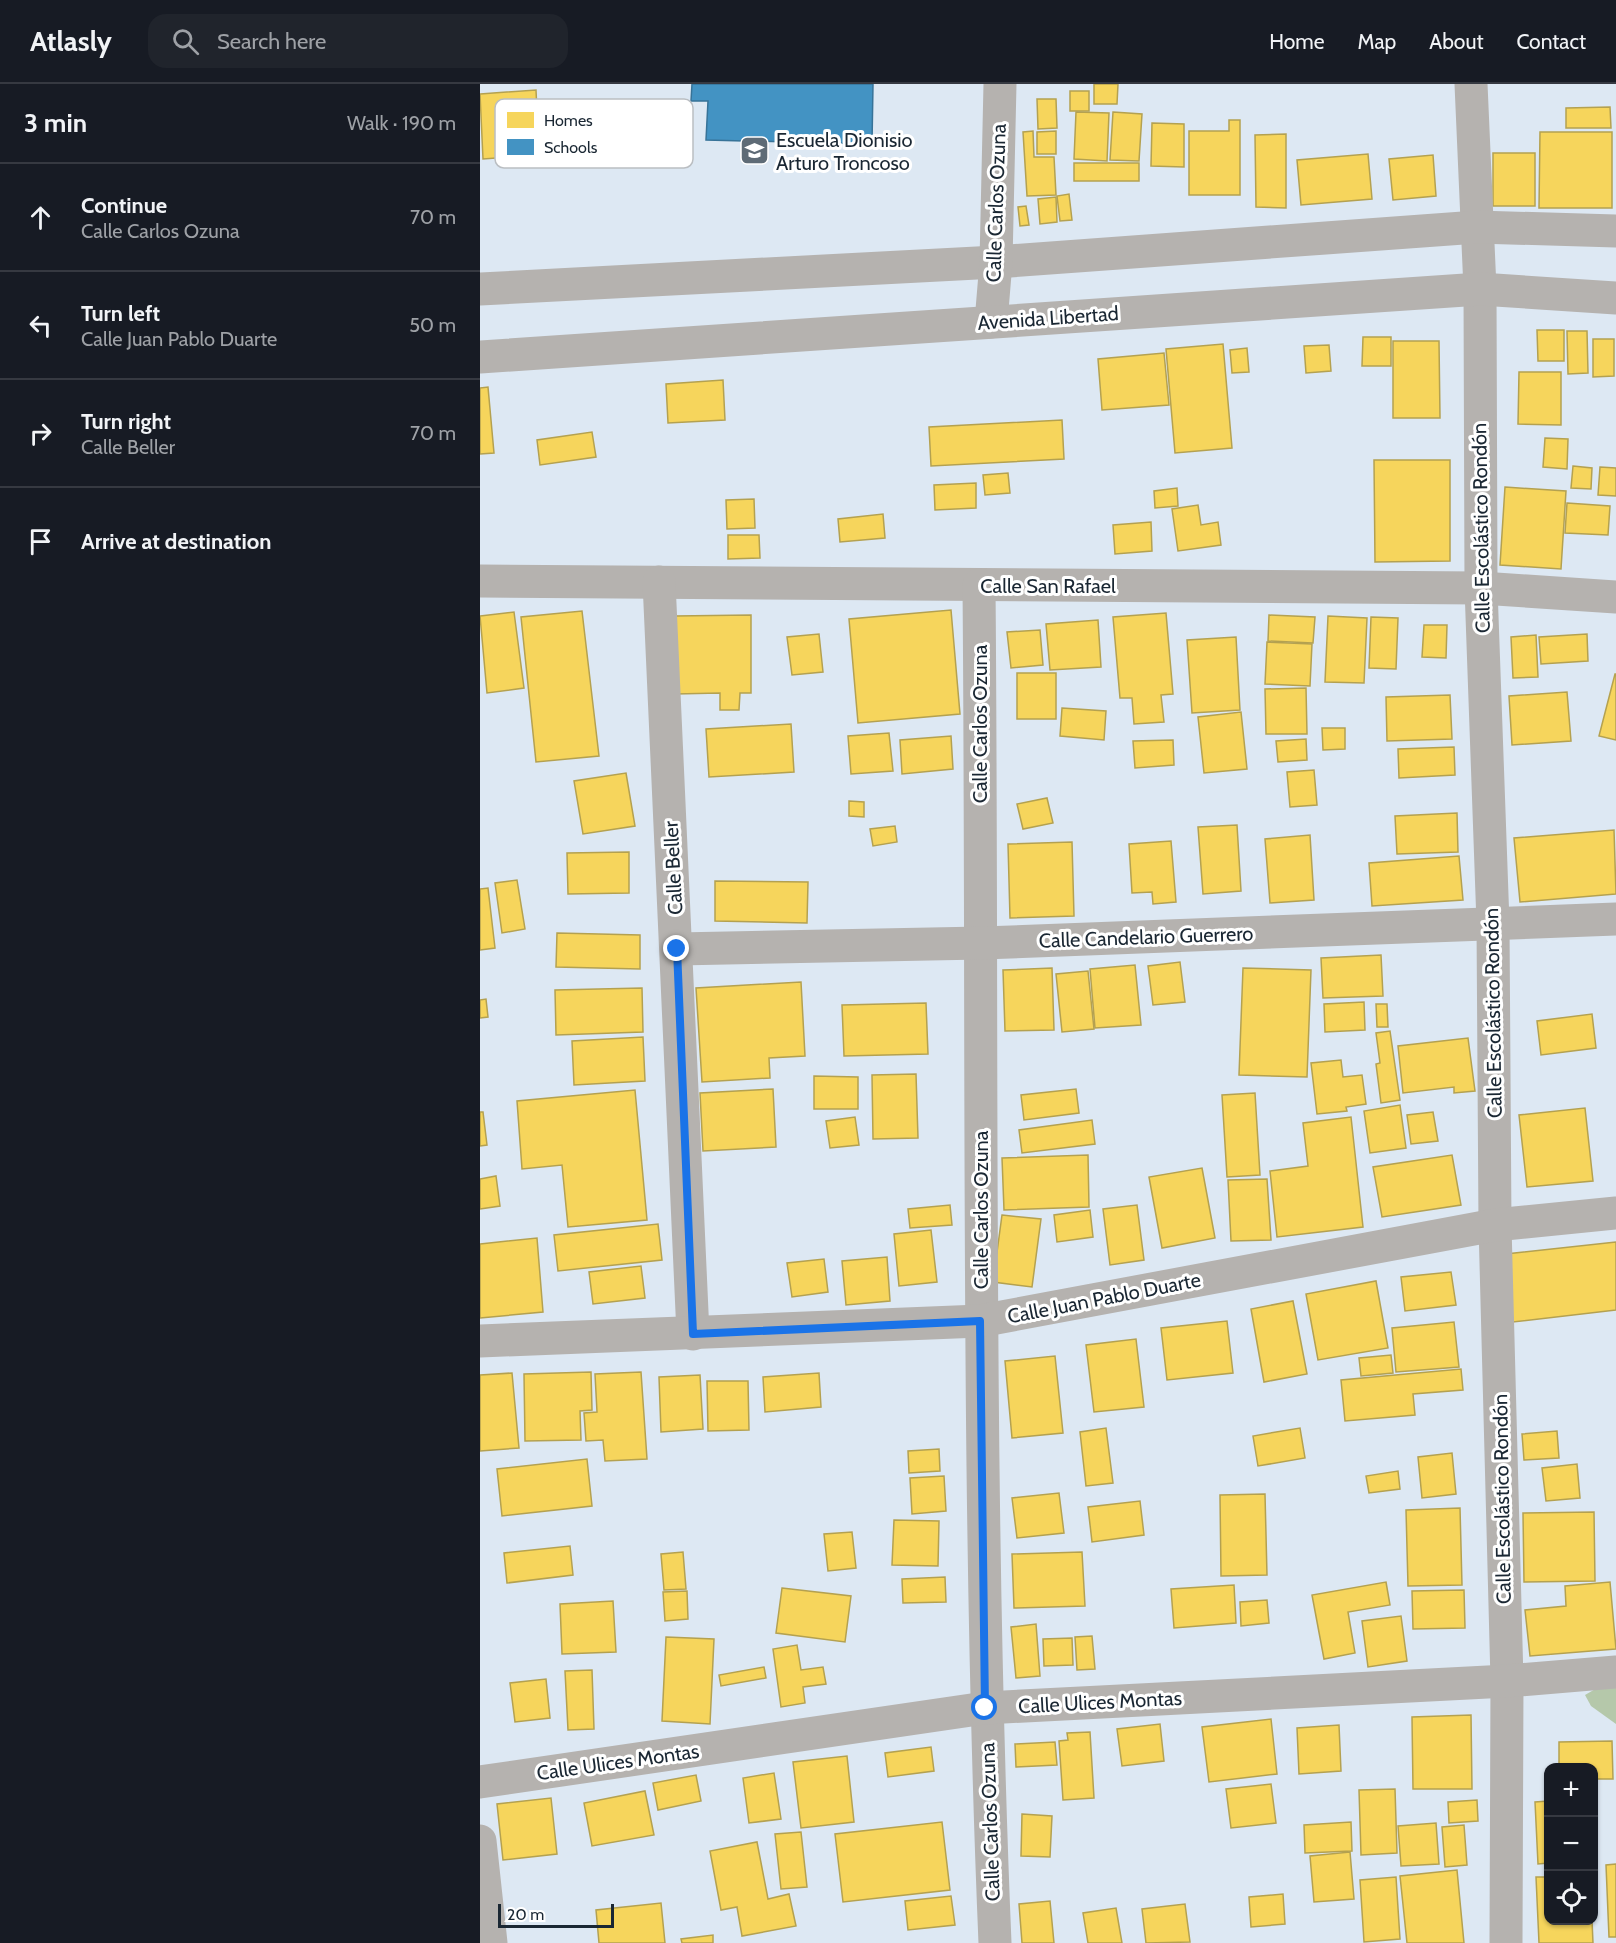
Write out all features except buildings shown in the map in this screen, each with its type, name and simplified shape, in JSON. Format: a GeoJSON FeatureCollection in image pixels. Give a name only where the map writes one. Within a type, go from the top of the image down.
{"type":"FeatureCollection","features":[{"type":"Feature","properties":{"kind":"street","name":"Calle Carlos Ozuna"},"geometry":{"type":"LineString","coordinates":[[991,322],[996,262],[1000,84]]}},
{"type":"Feature","properties":{"kind":"street","name":"Calle Escolástico Rondón"},"geometry":{"type":"LineString","coordinates":[[1471,84],[1480,289],[1481,588],[1493,923],[1496,1225],[1507,1681],[1506,1943]]}},
{"type":"Feature","properties":{"kind":"street"},"geometry":{"type":"LineString","coordinates":[[480,289],[996,262],[1478,226],[1616,231]]}},
{"type":"Feature","properties":{"kind":"street","name":"Avenida Libertad"},"geometry":{"type":"LineString","coordinates":[[480,357],[1480,289],[1616,298]]}},
{"type":"Feature","properties":{"kind":"street","name":"Calle San Rafael"},"geometry":{"type":"LineString","coordinates":[[480,581],[1481,588],[1616,597]]}},
{"type":"Feature","properties":{"kind":"street","name":"Calle Beller"},"geometry":{"type":"LineString","coordinates":[[659,582],[693,1334]]}},
{"type":"Feature","properties":{"kind":"street","name":"Calle Carlos Ozuna"},"geometry":{"type":"LineString","coordinates":[[979,585],[982,943],[980,1321],[985,1708],[995,1943]]}},
{"type":"Feature","properties":{"kind":"street","name":"Calle Candelario Guerrero"},"geometry":{"type":"LineString","coordinates":[[677,949],[982,943],[1616,919]]}},
{"type":"Feature","properties":{"kind":"street","name":"Calle Juan Pablo Duarte"},"geometry":{"type":"LineString","coordinates":[[480,1341],[980,1321],[1496,1225],[1616,1213]]}},
{"type":"Feature","properties":{"kind":"street","name":"Calle Ulices Montas"},"geometry":{"type":"LineString","coordinates":[[480,1782],[985,1708],[1507,1681],[1616,1672]]}},
{"type":"Feature","properties":{"kind":"street"},"geometry":{"type":"LineString","coordinates":[[480,1841],[491,1943]]}},
{"type":"Feature","properties":{"kind":"green space"},"geometry":{"type":"Polygon","coordinates":[[[1616,1682],[1616,1724],[1591,1706],[1585,1695],[1604,1684],[1616,1682]]]}},
{"type":"Feature","properties":{"kind":"place","name":"Escuela Dionisio Arturo Troncoso"},"geometry":{"type":"Point","coordinates":[755,151]}},
{"type":"Feature","properties":{"kind":"route"},"geometry":{"type":"LineString","coordinates":[[677,949],[693,1334],[980,1321],[985,1708]]}}]}
